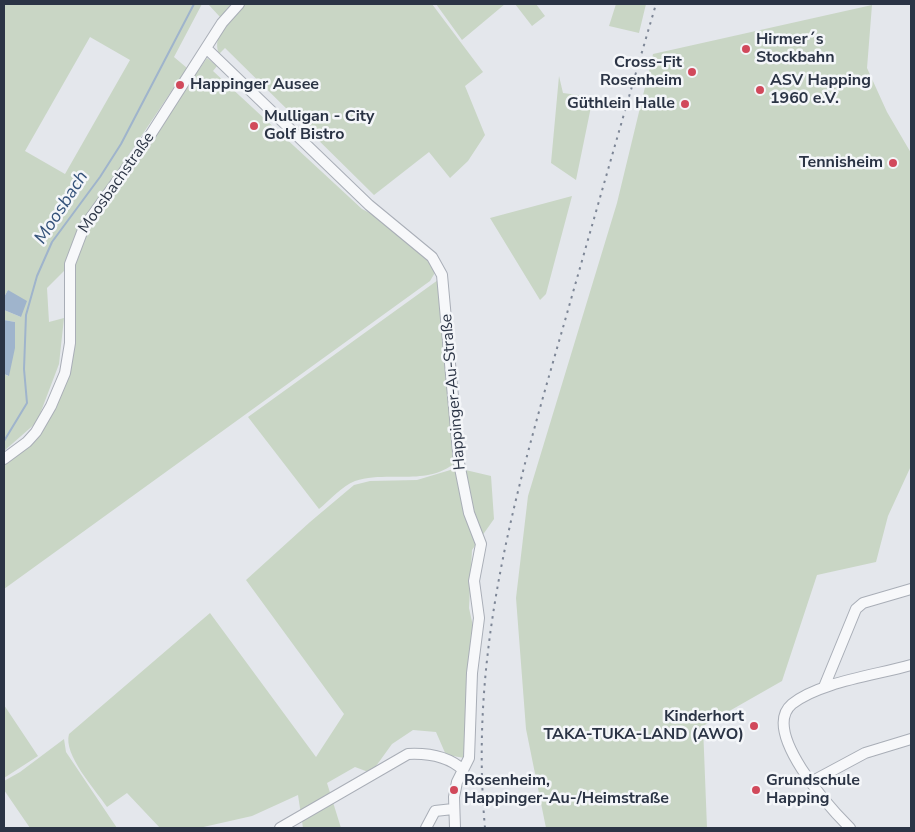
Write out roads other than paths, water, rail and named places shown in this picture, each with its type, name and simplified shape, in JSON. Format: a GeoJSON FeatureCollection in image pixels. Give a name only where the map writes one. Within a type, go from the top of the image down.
{"type":"FeatureCollection","features":[{"type":"Feature","properties":{"kind":"street","name":"Moosbachstraße"},"geometry":{"type":"LineString","coordinates":[[4,458],[27,442],[36,432],[52,406],[65,373],[70,343],[69,276],[77,241],[84,227],[151,134],[228,15],[239,4]]}},
{"type":"Feature","properties":{"kind":"street","name":"Happinger-Au-Straße"},"geometry":{"type":"LineString","coordinates":[[206,48],[369,205],[432,257],[442,275],[459,463],[469,513],[481,544],[474,581],[479,618],[472,673],[469,758],[457,782],[453,810],[455,828]]}},
{"type":"Feature","properties":{"kind":"street"},"geometry":{"type":"LineString","coordinates":[[824,687],[856,609],[863,603],[911,589]]}},
{"type":"Feature","properties":{"kind":"street"},"geometry":{"type":"LineString","coordinates":[[850,828],[833,811],[789,748],[783,724],[785,712],[792,704],[824,687],[911,665]]}},
{"type":"Feature","properties":{"kind":"street"},"geometry":{"type":"LineString","coordinates":[[811,782],[864,753],[911,739]]}},
{"type":"Feature","properties":{"kind":"street"},"geometry":{"type":"LineString","coordinates":[[280,828],[408,754],[424,754],[453,760],[463,770]]}},
{"type":"Feature","properties":{"kind":"street"},"geometry":{"type":"LineString","coordinates":[[426,828],[435,811],[453,810]]}},
{"type":"Feature","properties":{"kind":"water"},"geometry":{"type":"Polygon","coordinates":[[[8,290],[27,301],[21,317],[4,310],[4,297],[8,290]]]}},
{"type":"Feature","properties":{"kind":"water"},"geometry":{"type":"Polygon","coordinates":[[[4,320],[15,322],[15,348],[9,376],[4,374],[4,320]]]}},
{"type":"Feature","properties":{"kind":"waterway","name":"Moosbach"},"geometry":{"type":"LineString","coordinates":[[4,441],[27,403],[24,369],[26,315],[37,276],[52,242],[100,177],[121,144],[194,4]]}},
{"type":"Feature","properties":{"kind":"railway"},"geometry":{"type":"LineString","coordinates":[[485,828],[482,763],[484,700],[499,576],[527,454],[656,4]]}},
{"type":"Feature","properties":{"kind":"place","name":"Hirmer´s Stockbahn"},"geometry":{"type":"Point","coordinates":[746,49]}},
{"type":"Feature","properties":{"kind":"place","name":"Cross-Fit Rosenheim"},"geometry":{"type":"Point","coordinates":[692,72]}},
{"type":"Feature","properties":{"kind":"place","name":"Happinger Ausee"},"geometry":{"type":"Point","coordinates":[180,85]}},
{"type":"Feature","properties":{"kind":"place","name":"ASV Happing 1960 e.V."},"geometry":{"type":"Point","coordinates":[760,90]}},
{"type":"Feature","properties":{"kind":"place","name":"Güthlein Halle"},"geometry":{"type":"Point","coordinates":[685,104]}},
{"type":"Feature","properties":{"kind":"place","name":"Mulligan - City Golf Bistro"},"geometry":{"type":"Point","coordinates":[254,126]}},
{"type":"Feature","properties":{"kind":"place","name":"Tennisheim"},"geometry":{"type":"Point","coordinates":[893,163]}},
{"type":"Feature","properties":{"kind":"place","name":"Kinderhort TAKA-TUKA-LAND (AWO)"},"geometry":{"type":"Point","coordinates":[754,726]}},
{"type":"Feature","properties":{"kind":"place","name":"Rosenheim, Happinger-Au-/Heimstraße"},"geometry":{"type":"Point","coordinates":[454,790]}},
{"type":"Feature","properties":{"kind":"place","name":"Grundschule Happing"},"geometry":{"type":"Point","coordinates":[756,790]}}]}
